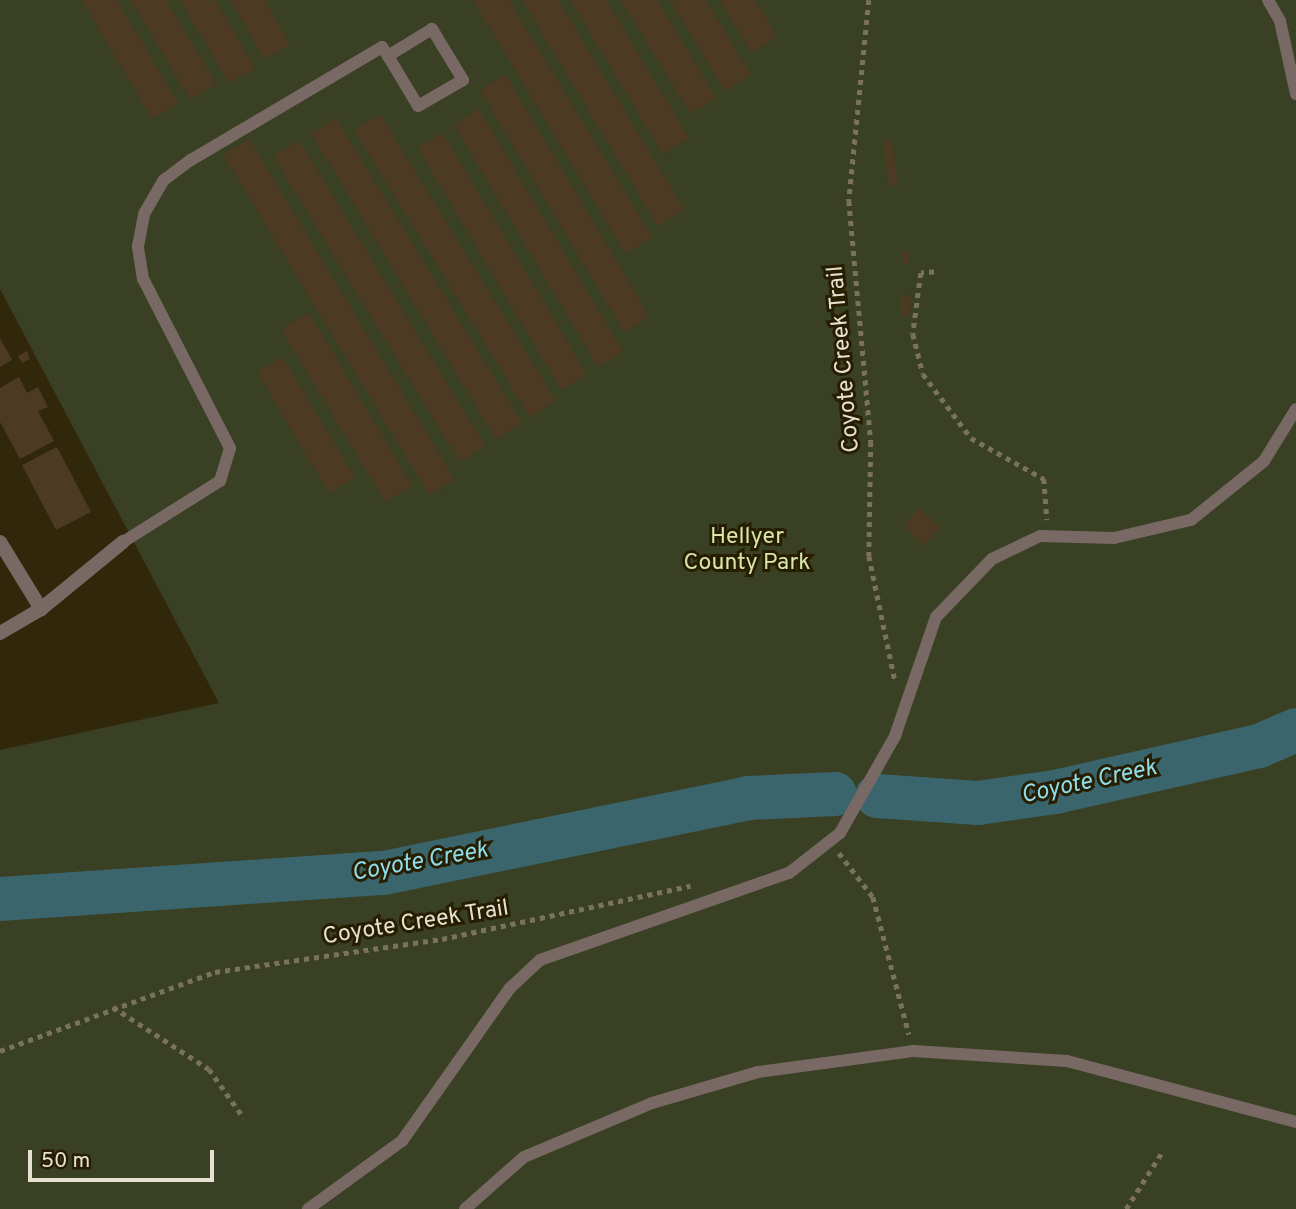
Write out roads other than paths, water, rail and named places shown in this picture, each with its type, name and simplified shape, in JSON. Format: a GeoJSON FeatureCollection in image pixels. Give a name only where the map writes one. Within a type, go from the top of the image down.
{"type":"FeatureCollection","features":[{"type":"Feature","properties":{"kind":"street"},"geometry":{"type":"LineString","coordinates":[[0,541],[41,609]]}},
{"type":"Feature","properties":{"kind":"street"},"geometry":{"type":"LineString","coordinates":[[0,633],[41,609],[123,542]]}},
{"type":"Feature","properties":{"kind":"lane"},"geometry":{"type":"LineString","coordinates":[[1268,0],[1280,21],[1296,94]]}},
{"type":"Feature","properties":{"kind":"lane"},"geometry":{"type":"LineString","coordinates":[[123,542],[220,481],[230,448],[143,279],[138,246],[144,214],[164,180],[191,160],[382,47],[388,57],[418,106],[463,80],[432,29],[388,57]]}},
{"type":"Feature","properties":{"kind":"lane"},"geometry":{"type":"LineString","coordinates":[[308,1209],[402,1141],[510,988],[540,960],[789,873],[851,822],[902,713],[936,617],[992,559],[1049,536],[1114,538],[1191,520],[1264,461],[1296,409]]}},
{"type":"Feature","properties":{"kind":"lane"},"geometry":{"type":"LineString","coordinates":[[466,1209],[524,1157],[652,1103],[758,1072],[913,1051],[1067,1061],[1296,1122]]}},
{"type":"Feature","properties":{"kind":"waterway","name":"Coyote Creek"},"geometry":{"type":"LineString","coordinates":[[877,796],[978,803],[1055,792],[1259,746],[1296,730]]}},
{"type":"Feature","properties":{"kind":"waterway","name":"Coyote Creek"},"geometry":{"type":"LineString","coordinates":[[0,899],[384,873],[748,798],[835,794]]}},
{"type":"Feature","properties":{"kind":"park label","name":"Hellyer County Park"},"geometry":{"type":"Point","coordinates":[747,551]}}]}
